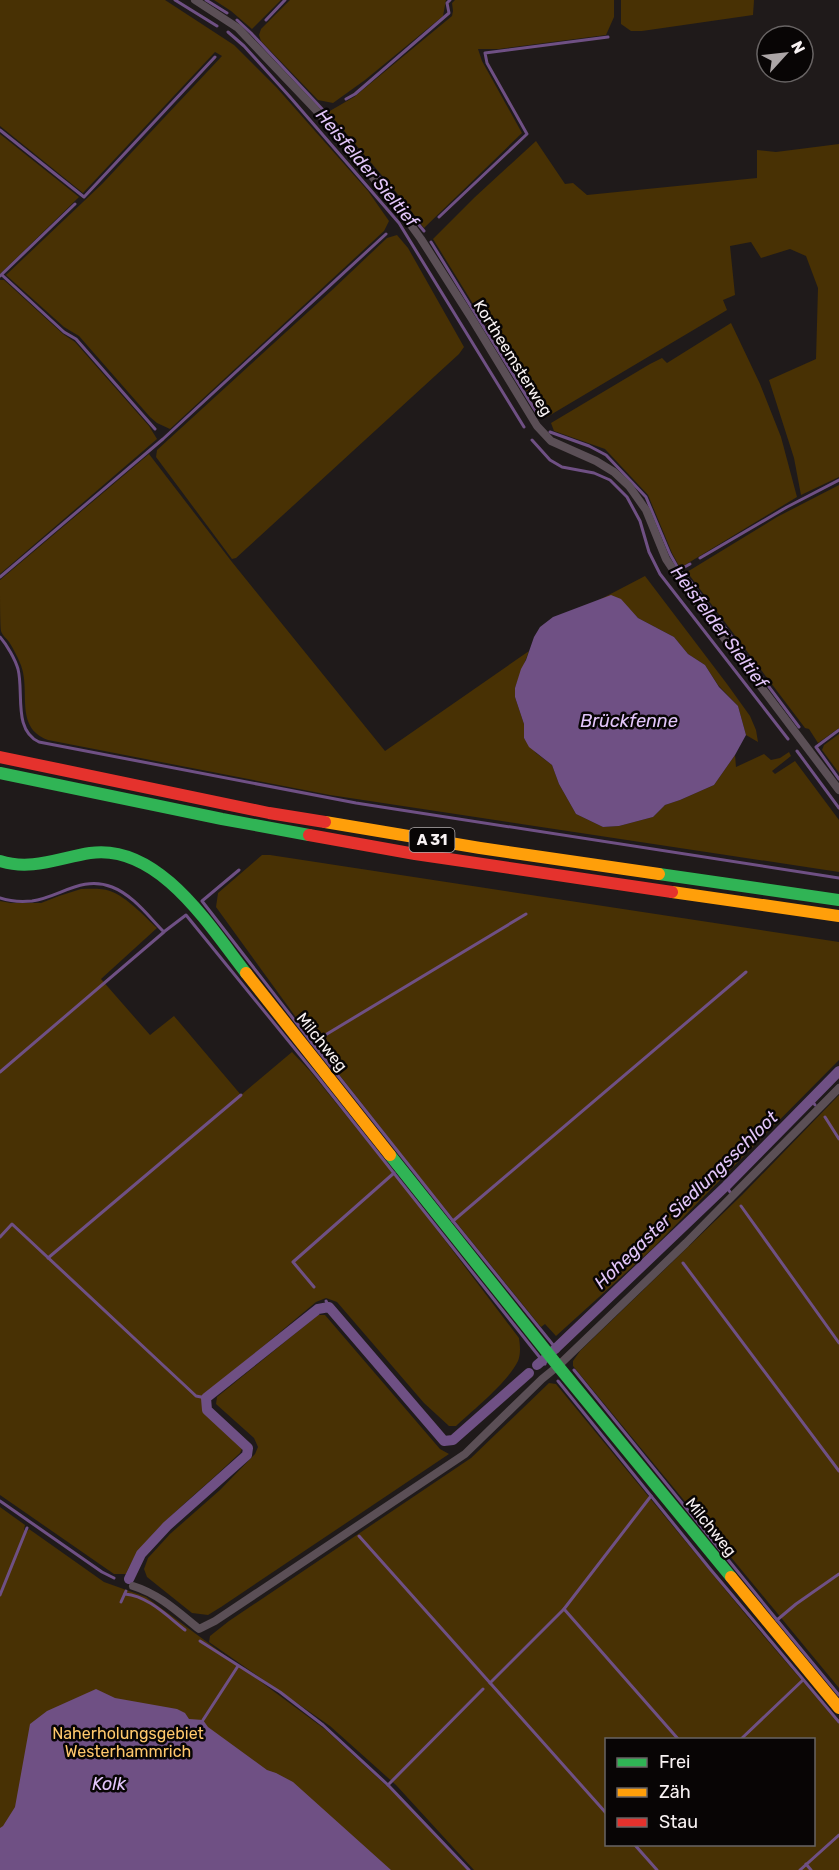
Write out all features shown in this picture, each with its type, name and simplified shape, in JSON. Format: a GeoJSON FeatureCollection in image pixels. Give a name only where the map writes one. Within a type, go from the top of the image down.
{"type":"FeatureCollection","features":[{"type":"Feature","properties":{"kind":"main road","name":"A 31"},"geometry":{"type":"LineString","coordinates":[[0,757],[269,813],[480,848],[839,900]]}},
{"type":"Feature","properties":{"kind":"main road","name":"A 31"},"geometry":{"type":"LineString","coordinates":[[0,773],[242,824],[393,850],[839,916]]}},
{"type":"Feature","properties":{"kind":"main road","name":"Milchweg"},"geometry":{"type":"LineString","coordinates":[[0,861],[12,866],[27,867],[87,853],[113,853],[142,863],[167,879],[188,900],[558,1366],[839,1708]]}},
{"type":"Feature","properties":{"kind":"street","name":"Kortheemsterweg"},"geometry":{"type":"LineString","coordinates":[[195,0],[238,28],[315,109],[397,206],[472,319],[537,426],[551,441],[596,461],[614,472],[629,486],[646,510],[666,559],[678,577],[839,790]]}},
{"type":"Feature","properties":{"kind":"street"},"geometry":{"type":"LineString","coordinates":[[133,1586],[149,1591],[162,1599],[199,1629],[215,1621],[465,1454],[686,1244],[839,1088]]}},
{"type":"Feature","properties":{"kind":"green space"},"geometry":{"type":"Polygon","coordinates":[[[0,0],[165,0],[234,45],[277,88],[368,191],[389,221],[384,231],[170,429],[150,417],[79,336],[64,327],[6,275],[102,184],[222,56],[215,52],[83,193],[0,126],[0,0]]]}},
{"type":"Feature","properties":{"kind":"green space"},"geometry":{"type":"Polygon","coordinates":[[[214,0],[281,0],[252,29],[214,0]]]}},
{"type":"Feature","properties":{"kind":"green space"},"geometry":{"type":"Polygon","coordinates":[[[290,0],[446,0],[443,16],[365,80],[333,103],[318,100],[261,41],[259,35],[261,29],[290,0]]]}},
{"type":"Feature","properties":{"kind":"green space"},"geometry":{"type":"Polygon","coordinates":[[[455,0],[614,0],[614,17],[606,35],[499,49],[478,49],[482,61],[522,133],[424,228],[328,112],[354,97],[452,16],[452,3],[455,0]]]}},
{"type":"Feature","properties":{"kind":"green space"},"geometry":{"type":"Polygon","coordinates":[[[621,0],[754,0],[753,15],[631,31],[621,24],[621,0]]]}},
{"type":"Feature","properties":{"kind":"green space"},"geometry":{"type":"Polygon","coordinates":[[[0,134],[79,197],[0,274],[0,134]]]}},
{"type":"Feature","properties":{"kind":"green space"},"geometry":{"type":"Polygon","coordinates":[[[536,141],[565,184],[573,183],[587,195],[757,178],[757,150],[776,152],[839,144],[839,477],[801,495],[794,458],[769,380],[816,359],[818,288],[806,256],[790,249],[761,258],[751,242],[730,246],[735,295],[723,300],[727,310],[547,417],[542,416],[433,239],[536,141]]]}},
{"type":"Feature","properties":{"kind":"green space"},"geometry":{"type":"Polygon","coordinates":[[[397,235],[408,248],[464,347],[236,558],[232,559],[156,457],[157,450],[387,238],[397,235]]]}},
{"type":"Feature","properties":{"kind":"green space"},"geometry":{"type":"Polygon","coordinates":[[[0,280],[4,280],[63,334],[75,342],[149,426],[157,439],[0,574],[0,280]]]}},
{"type":"Feature","properties":{"kind":"green space"},"geometry":{"type":"Polygon","coordinates":[[[731,323],[760,384],[781,437],[797,497],[680,568],[648,495],[605,449],[554,431],[551,423],[650,364],[662,358],[667,363],[731,323]]]}},
{"type":"Feature","properties":{"kind":"green space"},"geometry":{"type":"Polygon","coordinates":[[[149,454],[232,562],[385,751],[529,651],[515,688],[515,697],[524,724],[524,738],[536,753],[552,765],[559,784],[576,814],[603,827],[619,826],[653,817],[665,805],[714,785],[735,755],[736,767],[764,754],[771,760],[780,758],[789,752],[791,756],[772,771],[775,774],[795,761],[839,820],[839,872],[330,795],[48,740],[37,734],[27,717],[25,685],[20,663],[1,631],[0,580],[149,454]]]}},
{"type":"Feature","properties":{"kind":"green space"},"geometry":{"type":"Polygon","coordinates":[[[839,485],[839,728],[818,743],[687,572],[777,517],[839,485]]]}},
{"type":"Feature","properties":{"kind":"green space"},"geometry":{"type":"Polygon","coordinates":[[[645,576],[750,716],[758,742],[746,735],[738,706],[718,685],[705,665],[688,654],[674,637],[638,618],[620,599],[599,600],[645,576]]]}},
{"type":"Feature","properties":{"kind":"green space"},"geometry":{"type":"Polygon","coordinates":[[[839,734],[839,773],[822,750],[824,745],[839,734]]]}},
{"type":"Feature","properties":{"kind":"green space"},"geometry":{"type":"Polygon","coordinates":[[[262,855],[839,942],[839,1060],[651,1250],[556,1336],[545,1324],[541,1327],[422,1180],[316,1045],[216,907],[218,893],[262,855]]]}},
{"type":"Feature","properties":{"kind":"green space"},"geometry":{"type":"Polygon","coordinates":[[[81,889],[103,889],[116,894],[135,907],[157,928],[101,979],[150,1035],[174,1016],[241,1095],[292,1052],[409,1193],[519,1338],[520,1346],[518,1361],[506,1378],[456,1426],[449,1426],[424,1403],[337,1302],[326,1298],[316,1302],[204,1396],[204,1411],[240,1444],[242,1449],[152,1536],[137,1554],[126,1574],[114,1574],[0,1495],[0,901],[41,903],[81,889]]]}},
{"type":"Feature","properties":{"kind":"green space"},"geometry":{"type":"Polygon","coordinates":[[[839,1095],[839,1688],[573,1366],[573,1361],[580,1351],[742,1195],[839,1095]]]}},
{"type":"Feature","properties":{"kind":"green space"},"geometry":{"type":"Polygon","coordinates":[[[318,1315],[325,1315],[440,1449],[449,1454],[221,1607],[208,1615],[192,1613],[147,1577],[144,1569],[148,1558],[170,1534],[220,1490],[255,1454],[258,1447],[254,1438],[216,1404],[217,1397],[318,1315]]]}},
{"type":"Feature","properties":{"kind":"green space"},"geometry":{"type":"Polygon","coordinates":[[[549,1383],[556,1384],[839,1724],[839,1870],[474,1870],[396,1785],[330,1726],[209,1642],[210,1636],[471,1458],[549,1383]]]}},
{"type":"Feature","properties":{"kind":"green space","name":"Naherholungsgebiet Westerhammrich"},"geometry":{"type":"Polygon","coordinates":[[[0,1507],[25,1525],[24,1530],[27,1532],[29,1529],[104,1582],[146,1597],[326,1730],[405,1803],[467,1870],[0,1870],[0,1507]]]}},
{"type":"Feature","properties":{"kind":"water","name":"Brückfenne"},"geometry":{"type":"Polygon","coordinates":[[[611,595],[621,599],[638,618],[674,637],[688,654],[705,665],[719,687],[738,706],[746,735],[714,785],[665,805],[653,817],[619,826],[603,827],[576,814],[559,784],[552,765],[529,747],[524,738],[524,724],[515,697],[515,688],[540,627],[553,617],[611,595]]]}},
{"type":"Feature","properties":{"kind":"water","name":"Kolk"},"geometry":{"type":"Polygon","coordinates":[[[96,1689],[115,1698],[177,1709],[185,1713],[189,1719],[203,1720],[208,1727],[267,1770],[293,1782],[391,1870],[0,1870],[0,1828],[15,1807],[30,1724],[47,1711],[96,1689]]]}},
{"type":"Feature","properties":{"kind":"waterway","name":"Heisfelder Sieltief"},"geometry":{"type":"LineString","coordinates":[[175,0],[217,26]]}},
{"type":"Feature","properties":{"kind":"waterway"},"geometry":{"type":"LineString","coordinates":[[206,0],[227,13]]}},
{"type":"Feature","properties":{"kind":"waterway"},"geometry":{"type":"LineString","coordinates":[[266,20],[285,0]]}},
{"type":"Feature","properties":{"kind":"waterway"},"geometry":{"type":"LineString","coordinates":[[346,99],[355,94],[449,13],[447,3],[450,0]]}},
{"type":"Feature","properties":{"kind":"waterway"},"geometry":{"type":"LineString","coordinates":[[237,20],[324,111],[424,231]]}},
{"type":"Feature","properties":{"kind":"waterway","name":"Heisfelder Sieltief"},"geometry":{"type":"LineString","coordinates":[[228,32],[244,46],[290,97],[399,223],[524,427]]}},
{"type":"Feature","properties":{"kind":"waterway"},"geometry":{"type":"LineString","coordinates":[[439,217],[527,134],[487,63],[485,53],[608,37]]}},
{"type":"Feature","properties":{"kind":"waterway"},"geometry":{"type":"LineString","coordinates":[[0,130],[84,197],[215,57]]}},
{"type":"Feature","properties":{"kind":"waterway"},"geometry":{"type":"LineString","coordinates":[[0,276],[75,204]]}},
{"type":"Feature","properties":{"kind":"waterway"},"geometry":{"type":"LineString","coordinates":[[0,577],[163,439],[386,234]]}},
{"type":"Feature","properties":{"kind":"waterway"},"geometry":{"type":"LineString","coordinates":[[431,242],[538,415]]}},
{"type":"Feature","properties":{"kind":"waterway"},"geometry":{"type":"LineString","coordinates":[[2,275],[64,332],[76,339],[155,429]]}},
{"type":"Feature","properties":{"kind":"waterway"},"geometry":{"type":"LineString","coordinates":[[550,432],[589,446],[606,455],[646,497],[679,570],[690,581],[799,727]]}},
{"type":"Feature","properties":{"kind":"waterway","name":"Heisfelder Sieltief"},"geometry":{"type":"LineString","coordinates":[[532,440],[550,460],[562,467],[594,473],[610,480],[627,497],[640,521],[649,552],[660,574],[788,739]]}},
{"type":"Feature","properties":{"kind":"waterway"},"geometry":{"type":"LineString","coordinates":[[700,558],[787,507],[839,480]]}},
{"type":"Feature","properties":{"kind":"waterway"},"geometry":{"type":"LineString","coordinates":[[679,570],[690,564]]}},
{"type":"Feature","properties":{"kind":"waterway"},"geometry":{"type":"LineString","coordinates":[[0,637],[18,669],[21,710],[26,729],[39,742],[356,803],[839,878]]}},
{"type":"Feature","properties":{"kind":"waterway"},"geometry":{"type":"LineString","coordinates":[[839,730],[816,747],[839,779]]}},
{"type":"Feature","properties":{"kind":"waterway","name":"Heisfelder Sieltief"},"geometry":{"type":"LineString","coordinates":[[797,751],[839,808]]}},
{"type":"Feature","properties":{"kind":"waterway"},"geometry":{"type":"LineString","coordinates":[[239,870],[202,901],[312,1043],[526,914]]}},
{"type":"Feature","properties":{"kind":"waterway"},"geometry":{"type":"LineString","coordinates":[[0,898],[32,901],[81,885],[101,884],[127,895],[164,932],[0,1072]]}},
{"type":"Feature","properties":{"kind":"waterway"},"geometry":{"type":"LineString","coordinates":[[165,931],[186,915],[545,1364]]}},
{"type":"Feature","properties":{"kind":"waterway"},"geometry":{"type":"LineString","coordinates":[[312,1043],[453,1221],[746,972]]}},
{"type":"Feature","properties":{"kind":"waterway","name":"Hohegaster Siedlungsschloot"},"geometry":{"type":"LineString","coordinates":[[554,1350],[726,1186],[839,1071]]}},
{"type":"Feature","properties":{"kind":"waterway"},"geometry":{"type":"LineString","coordinates":[[48,1258],[241,1095]]}},
{"type":"Feature","properties":{"kind":"waterway","name":"Hohegaster Siedlungsschloot"},"geometry":{"type":"LineString","coordinates":[[811,1099],[815,1105]]}},
{"type":"Feature","properties":{"kind":"waterway"},"geometry":{"type":"LineString","coordinates":[[825,1117],[839,1139]]}},
{"type":"Feature","properties":{"kind":"waterway"},"geometry":{"type":"LineString","coordinates":[[314,1287],[293,1262],[394,1173]]}},
{"type":"Feature","properties":{"kind":"waterway","name":"Hohegaster Siedlungsschloot"},"geometry":{"type":"LineString","coordinates":[[726,1186],[730,1192]]}},
{"type":"Feature","properties":{"kind":"waterway"},"geometry":{"type":"LineString","coordinates":[[741,1206],[839,1343]]}},
{"type":"Feature","properties":{"kind":"waterway"},"geometry":{"type":"LineString","coordinates":[[453,1221],[558,1351]]}},
{"type":"Feature","properties":{"kind":"waterway"},"geometry":{"type":"LineString","coordinates":[[0,1237],[12,1224],[196,1396],[206,1398]]}},
{"type":"Feature","properties":{"kind":"waterway"},"geometry":{"type":"LineString","coordinates":[[683,1263],[839,1471]]}},
{"type":"Feature","properties":{"kind":"waterway","name":"Hohegaster Siedlungsschloot"},"geometry":{"type":"LineString","coordinates":[[326,1301],[329,1307]]}},
{"type":"Feature","properties":{"kind":"waterway","name":"Hohegaster Siedlungsschloot"},"geometry":{"type":"LineString","coordinates":[[129,1579],[141,1554],[167,1526],[247,1455],[248,1448],[207,1410],[206,1398],[318,1309],[329,1307],[444,1441],[453,1440],[529,1373]]}},
{"type":"Feature","properties":{"kind":"waterway","name":"Hohegaster Siedlungsschloot"},"geometry":{"type":"LineString","coordinates":[[537,1365],[543,1360]]}},
{"type":"Feature","properties":{"kind":"waterway"},"geometry":{"type":"LineString","coordinates":[[574,1370],[777,1620],[839,1574]]}},
{"type":"Feature","properties":{"kind":"waterway"},"geometry":{"type":"LineString","coordinates":[[558,1381],[711,1570],[839,1722]]}},
{"type":"Feature","properties":{"kind":"waterway"},"geometry":{"type":"LineString","coordinates":[[490,1683],[564,1609],[651,1496]]}},
{"type":"Feature","properties":{"kind":"waterway","name":"Hohegaster Siedlungsschloot"},"geometry":{"type":"LineString","coordinates":[[0,1501],[114,1578]]}},
{"type":"Feature","properties":{"kind":"waterway"},"geometry":{"type":"LineString","coordinates":[[0,1595],[27,1528]]}},
{"type":"Feature","properties":{"kind":"waterway"},"geometry":{"type":"LineString","coordinates":[[359,1536],[605,1812]]}},
{"type":"Feature","properties":{"kind":"waterway","name":"Hohegaster Siedlungsschloot"},"geometry":{"type":"LineString","coordinates":[[126,1579],[129,1581]]}},
{"type":"Feature","properties":{"kind":"waterway"},"geometry":{"type":"LineString","coordinates":[[121,1602],[126,1591]]}},
{"type":"Feature","properties":{"kind":"waterway"},"geometry":{"type":"LineString","coordinates":[[125,1594],[142,1598],[185,1630]]}},
{"type":"Feature","properties":{"kind":"waterway"},"geometry":{"type":"LineString","coordinates":[[564,1609],[677,1738]]}},
{"type":"Feature","properties":{"kind":"waterway"},"geometry":{"type":"LineString","coordinates":[[777,1620],[839,1695]]}},
{"type":"Feature","properties":{"kind":"waterway"},"geometry":{"type":"LineString","coordinates":[[200,1641],[280,1692],[323,1725],[388,1785],[469,1870]]}},
{"type":"Feature","properties":{"kind":"waterway"},"geometry":{"type":"LineString","coordinates":[[203,1720],[238,1666]]}},
{"type":"Feature","properties":{"kind":"waterway"},"geometry":{"type":"LineString","coordinates":[[742,1738],[803,1680]]}},
{"type":"Feature","properties":{"kind":"waterway"},"geometry":{"type":"LineString","coordinates":[[388,1785],[483,1689]]}},
{"type":"Feature","properties":{"kind":"waterway"},"geometry":{"type":"LineString","coordinates":[[800,1870],[839,1835]]}},
{"type":"Feature","properties":{"kind":"waterway"},"geometry":{"type":"LineString","coordinates":[[636,1846],[657,1870]]}},
{"type":"Feature","properties":{"kind":"waterway"},"geometry":{"type":"LineString","coordinates":[[806,1864],[811,1870]]}},
{"type":"Feature","properties":{"kind":"traffic: fast"},"geometry":{"type":"LineString","coordinates":[[0,773],[309,835]]}},
{"type":"Feature","properties":{"kind":"traffic: fast"},"geometry":{"type":"LineString","coordinates":[[0,861],[23,865],[45,863],[90,853],[115,853],[138,861],[160,874],[180,892],[199,912],[246,973]]}},
{"type":"Feature","properties":{"kind":"traffic: fast"},"geometry":{"type":"LineString","coordinates":[[659,874],[839,900]]}},
{"type":"Feature","properties":{"kind":"traffic: fast"},"geometry":{"type":"LineString","coordinates":[[390,1155],[558,1366],[731,1577]]}},
{"type":"Feature","properties":{"kind":"traffic: slow"},"geometry":{"type":"LineString","coordinates":[[325,822],[480,848],[659,874]]}},
{"type":"Feature","properties":{"kind":"traffic: slow"},"geometry":{"type":"LineString","coordinates":[[672,892],[839,916]]}},
{"type":"Feature","properties":{"kind":"traffic: slow"},"geometry":{"type":"LineString","coordinates":[[246,973],[390,1155]]}},
{"type":"Feature","properties":{"kind":"traffic: slow"},"geometry":{"type":"LineString","coordinates":[[731,1577],[839,1708]]}},
{"type":"Feature","properties":{"kind":"traffic: jam"},"geometry":{"type":"LineString","coordinates":[[0,757],[269,813],[325,822]]}},
{"type":"Feature","properties":{"kind":"traffic: jam"},"geometry":{"type":"LineString","coordinates":[[309,835],[415,854],[672,892]]}}]}
